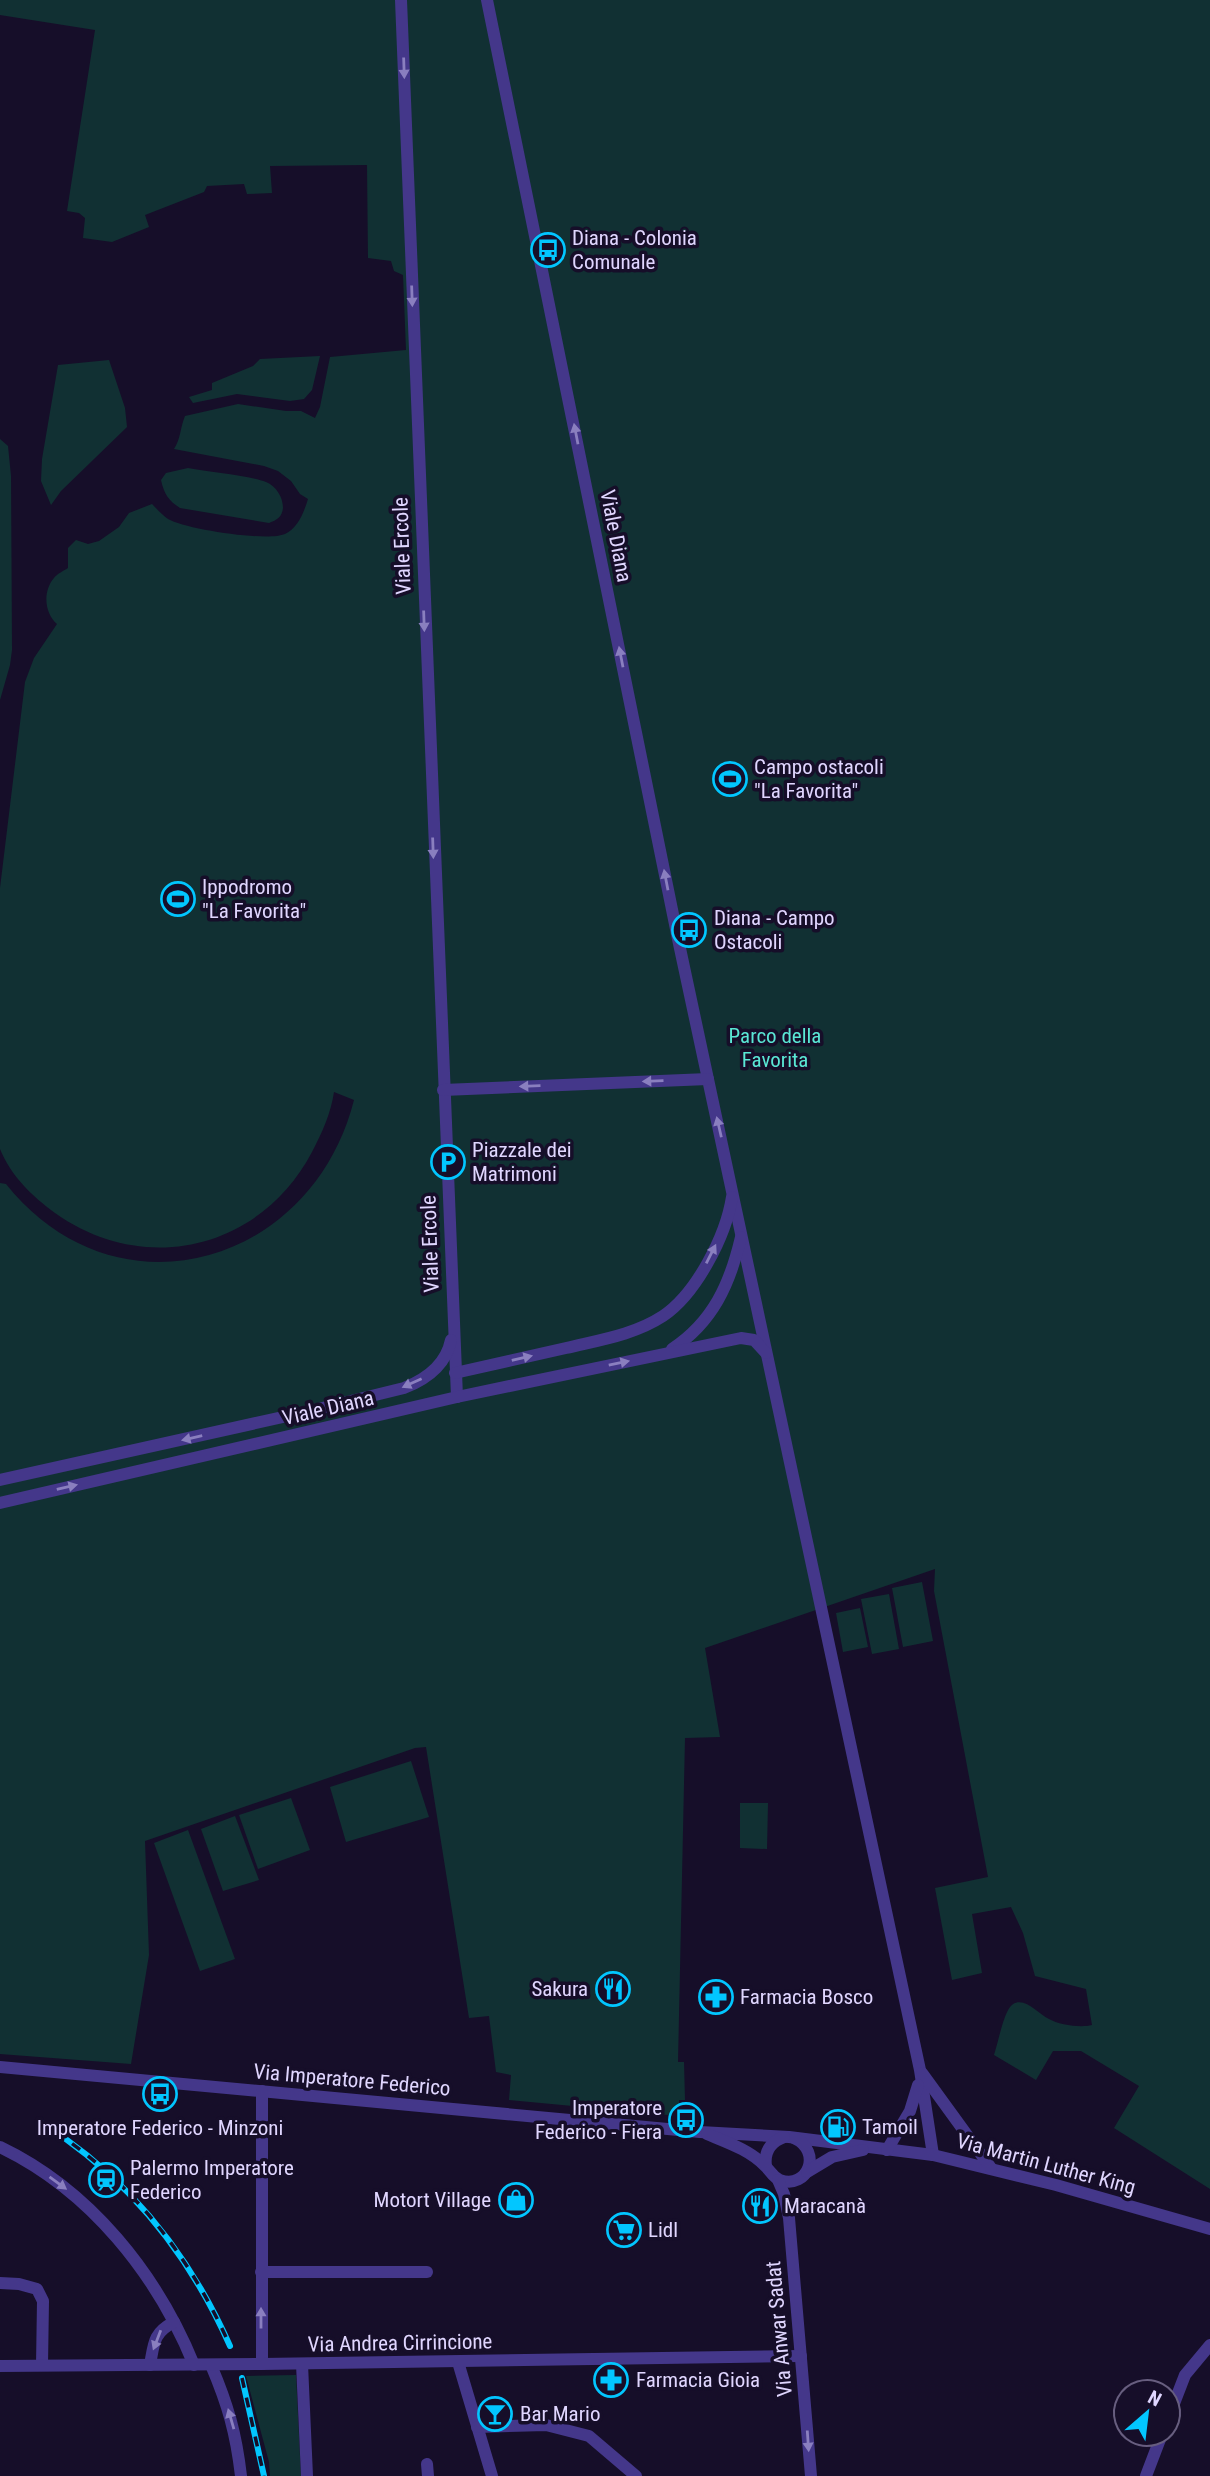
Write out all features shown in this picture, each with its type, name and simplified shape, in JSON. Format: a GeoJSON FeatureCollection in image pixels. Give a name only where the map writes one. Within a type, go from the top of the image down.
{"type":"FeatureCollection","features":[{"type":"Feature","properties":{"kind":"street","name":"Viale Ercole"},"geometry":{"type":"LineString","coordinates":[[401,0],[457,1397]]}},
{"type":"Feature","properties":{"kind":"street","name":"Viale Diana"},"geometry":{"type":"LineString","coordinates":[[487,0],[708,1079],[768,1358]]}},
{"type":"Feature","properties":{"kind":"street"},"geometry":{"type":"LineString","coordinates":[[443,1090],[708,1079]]}},
{"type":"Feature","properties":{"kind":"street","name":"Viale Diana"},"geometry":{"type":"LineString","coordinates":[[455,1373],[607,1338],[636,1330],[663,1316],[686,1294],[698,1277],[728,1216],[733,1193]]}},
{"type":"Feature","properties":{"kind":"street","name":"Viale Diana"},"geometry":{"type":"LineString","coordinates":[[666,1353],[688,1338],[712,1311],[730,1275],[742,1234]]}},
{"type":"Feature","properties":{"kind":"street","name":"Viale Diana"},"geometry":{"type":"LineString","coordinates":[[0,1480],[404,1388],[437,1368],[450,1347],[453,1333]]}},
{"type":"Feature","properties":{"kind":"street","name":"Viale Diana"},"geometry":{"type":"LineString","coordinates":[[0,1503],[457,1397],[666,1353],[748,1338],[760,1345],[768,1358]]}},
{"type":"Feature","properties":{"kind":"street"},"geometry":{"type":"LineString","coordinates":[[768,1358],[919,2070],[933,2155]]}},
{"type":"Feature","properties":{"kind":"street","name":"Via Imperatore Federico"},"geometry":{"type":"LineString","coordinates":[[0,2067],[789,2138]]}},
{"type":"Feature","properties":{"kind":"street"},"geometry":{"type":"LineString","coordinates":[[887,2150],[918,2092],[919,2070]]}},
{"type":"Feature","properties":{"kind":"street"},"geometry":{"type":"LineString","coordinates":[[919,2070],[991,2168]]}},
{"type":"Feature","properties":{"kind":"street"},"geometry":{"type":"LineString","coordinates":[[262,2091],[262,2364]]}},
{"type":"Feature","properties":{"kind":"street"},"geometry":{"type":"LineString","coordinates":[[700,2132],[730,2144],[766,2166],[778,2180],[791,2182],[832,2157],[870,2148]]}},
{"type":"Feature","properties":{"kind":"street"},"geometry":{"type":"LineString","coordinates":[[766,2166],[768,2148],[778,2139],[789,2138],[806,2146],[810,2159],[807,2172]]}},
{"type":"Feature","properties":{"kind":"street","name":"Via Martin Luther King"},"geometry":{"type":"LineString","coordinates":[[789,2138],[933,2155],[991,2168],[1210,2229]]}},
{"type":"Feature","properties":{"kind":"street"},"geometry":{"type":"LineString","coordinates":[[0,2147],[24,2158],[70,2192],[114,2234],[155,2287],[194,2365]]}},
{"type":"Feature","properties":{"kind":"street","name":"Via Anwar Sadat"},"geometry":{"type":"LineString","coordinates":[[778,2180],[789,2218],[811,2476]]}},
{"type":"Feature","properties":{"kind":"street"},"geometry":{"type":"LineString","coordinates":[[261,2272],[427,2272]]}},
{"type":"Feature","properties":{"kind":"street"},"geometry":{"type":"LineString","coordinates":[[0,2283],[37,2289],[43,2301],[42,2365]]}},
{"type":"Feature","properties":{"kind":"street"},"geometry":{"type":"LineString","coordinates":[[150,2365],[160,2329],[174,2322]]}},
{"type":"Feature","properties":{"kind":"street"},"geometry":{"type":"LineString","coordinates":[[1182,2383],[1185,2375],[1210,2345]]}},
{"type":"Feature","properties":{"kind":"street","name":"Via Andrea Cirrincione"},"geometry":{"type":"LineString","coordinates":[[0,2366],[801,2356]]}},
{"type":"Feature","properties":{"kind":"street"},"geometry":{"type":"LineString","coordinates":[[458,2362],[492,2476]]}},
{"type":"Feature","properties":{"kind":"street"},"geometry":{"type":"LineString","coordinates":[[302,2364],[307,2476]]}},
{"type":"Feature","properties":{"kind":"street"},"geometry":{"type":"LineString","coordinates":[[211,2365],[231,2415],[241,2476]]}},
{"type":"Feature","properties":{"kind":"street"},"geometry":{"type":"LineString","coordinates":[[477,2427],[546,2426],[589,2436],[636,2476]]}},
{"type":"Feature","properties":{"kind":"street"},"geometry":{"type":"LineString","coordinates":[[1146,2476],[1157,2448]]}},
{"type":"Feature","properties":{"kind":"green space","name":"Parco della Favorita"},"geometry":{"type":"Polygon","coordinates":[[[0,0],[1210,0],[1210,2189],[1114,2128],[1139,2086],[1081,2051],[1053,2051],[1036,2080],[994,2055],[1005,2017],[1015,2003],[1025,2003],[1058,2023],[1092,2025],[1086,1989],[1035,1976],[1023,1933],[1011,1907],[972,1914],[982,1973],[952,1980],[935,1888],[988,1877],[934,1591],[935,1569],[705,1648],[720,1737],[685,1738],[678,2062],[684,2062],[685,2100],[679,2100],[679,2116],[509,2100],[511,2075],[496,2072],[489,2016],[469,2018],[426,1747],[415,1748],[145,1841],[149,1955],[131,2064],[0,2054],[0,1183],[6,1184],[51,1227],[101,1252],[153,1262],[206,1256],[254,1236],[297,1203],[332,1157],[354,1100],[334,1092],[326,1123],[312,1152],[290,1185],[263,1211],[232,1231],[198,1243],[162,1247],[126,1244],[90,1233],[55,1213],[16,1177],[0,1149],[0,888],[25,682],[34,658],[57,624],[50,615],[46,602],[48,590],[55,577],[68,568],[68,548],[76,540],[88,544],[99,541],[119,527],[129,513],[152,504],[177,523],[245,535],[285,534],[294,528],[300,519],[308,499],[278,471],[174,449],[185,416],[238,404],[301,411],[315,418],[320,407],[330,357],[406,350],[403,275],[394,271],[391,261],[368,258],[367,165],[270,166],[272,193],[247,194],[244,184],[207,186],[204,192],[145,215],[149,227],[112,242],[83,238],[85,218],[79,213],[67,211],[95,30],[0,15],[0,0]]]}},
{"type":"Feature","properties":{"kind":"green space"},"geometry":{"type":"Polygon","coordinates":[[[320,356],[312,390],[304,399],[290,401],[237,394],[193,403],[189,397],[212,390],[212,383],[253,366],[260,359],[320,356]]]}},
{"type":"Feature","properties":{"kind":"green space"},"geometry":{"type":"Polygon","coordinates":[[[109,360],[125,408],[127,427],[61,491],[51,505],[41,481],[42,459],[58,365],[109,360]]]}},
{"type":"Feature","properties":{"kind":"green space"},"geometry":{"type":"Polygon","coordinates":[[[0,439],[8,446],[11,476],[12,650],[0,700],[0,439]]]}},
{"type":"Feature","properties":{"kind":"green space"},"geometry":{"type":"Polygon","coordinates":[[[188,468],[266,482],[276,489],[280,496],[282,514],[269,523],[180,508],[168,497],[161,480],[166,473],[188,468]]]}},
{"type":"Feature","properties":{"kind":"green space"},"geometry":{"type":"Polygon","coordinates":[[[922,1582],[933,1641],[903,1647],[892,1588],[922,1582]]]}},
{"type":"Feature","properties":{"kind":"green space"},"geometry":{"type":"Polygon","coordinates":[[[889,1594],[899,1649],[872,1654],[861,1599],[889,1594]]]}},
{"type":"Feature","properties":{"kind":"green space"},"geometry":{"type":"Polygon","coordinates":[[[860,1608],[868,1647],[843,1652],[836,1613],[860,1608]]]}},
{"type":"Feature","properties":{"kind":"green space"},"geometry":{"type":"Polygon","coordinates":[[[411,1761],[429,1817],[346,1842],[330,1787],[411,1761]]]}},
{"type":"Feature","properties":{"kind":"green space"},"geometry":{"type":"Polygon","coordinates":[[[291,1798],[310,1850],[258,1869],[239,1815],[291,1798]]]}},
{"type":"Feature","properties":{"kind":"green space"},"geometry":{"type":"Polygon","coordinates":[[[740,1803],[768,1803],[767,1849],[740,1848],[740,1803]]]}},
{"type":"Feature","properties":{"kind":"green space"},"geometry":{"type":"Polygon","coordinates":[[[235,1816],[259,1880],[223,1891],[201,1829],[235,1816]]]}},
{"type":"Feature","properties":{"kind":"green space"},"geometry":{"type":"Polygon","coordinates":[[[188,1830],[235,1959],[200,1971],[154,1843],[188,1830]]]}},
{"type":"Feature","properties":{"kind":"green space"},"geometry":{"type":"Polygon","coordinates":[[[296,2375],[301,2476],[270,2476],[269,2462],[246,2376],[296,2375]]]}},
{"type":"Feature","properties":{"kind":"railway"},"geometry":{"type":"LineString","coordinates":[[39,2121],[100,2166],[152,2218],[195,2278],[230,2346]]}},
{"type":"Feature","properties":{"kind":"railway"},"geometry":{"type":"LineString","coordinates":[[242,2378],[264,2476]]}},
{"type":"Feature","properties":{"kind":"place","name":"Diana - Colonia Comunale"},"geometry":{"type":"Point","coordinates":[548,250]}},
{"type":"Feature","properties":{"kind":"place","name":"Campo ostacoli \"La Favorita\""},"geometry":{"type":"Point","coordinates":[730,779]}},
{"type":"Feature","properties":{"kind":"place","name":"Ippodromo \"La Favorita\""},"geometry":{"type":"Point","coordinates":[178,899]}},
{"type":"Feature","properties":{"kind":"place","name":"Diana - Campo Ostacoli"},"geometry":{"type":"Point","coordinates":[689,930]}},
{"type":"Feature","properties":{"kind":"place","name":"Piazzale dei Matrimoni"},"geometry":{"type":"Point","coordinates":[448,1162]}},
{"type":"Feature","properties":{"kind":"place","name":"Sakura"},"geometry":{"type":"Point","coordinates":[613,1989]}},
{"type":"Feature","properties":{"kind":"place","name":"Farmacia Bosco"},"geometry":{"type":"Point","coordinates":[716,1997]}},
{"type":"Feature","properties":{"kind":"place","name":"Imperatore Federico - Minzoni"},"geometry":{"type":"Point","coordinates":[160,2094]}},
{"type":"Feature","properties":{"kind":"place","name":"Imperatore Federico - Fiera"},"geometry":{"type":"Point","coordinates":[686,2120]}},
{"type":"Feature","properties":{"kind":"place","name":"Tamoil"},"geometry":{"type":"Point","coordinates":[838,2127]}},
{"type":"Feature","properties":{"kind":"place","name":"Palermo Imperatore Federico"},"geometry":{"type":"Point","coordinates":[106,2180]}},
{"type":"Feature","properties":{"kind":"place","name":"Motort Village"},"geometry":{"type":"Point","coordinates":[516,2200]}},
{"type":"Feature","properties":{"kind":"place","name":"Maracanà"},"geometry":{"type":"Point","coordinates":[760,2206]}},
{"type":"Feature","properties":{"kind":"place","name":"Lidl"},"geometry":{"type":"Point","coordinates":[624,2230]}},
{"type":"Feature","properties":{"kind":"place","name":"Farmacia Gioia"},"geometry":{"type":"Point","coordinates":[611,2380]}},
{"type":"Feature","properties":{"kind":"place","name":"Bar Mario"},"geometry":{"type":"Point","coordinates":[495,2414]}}]}
